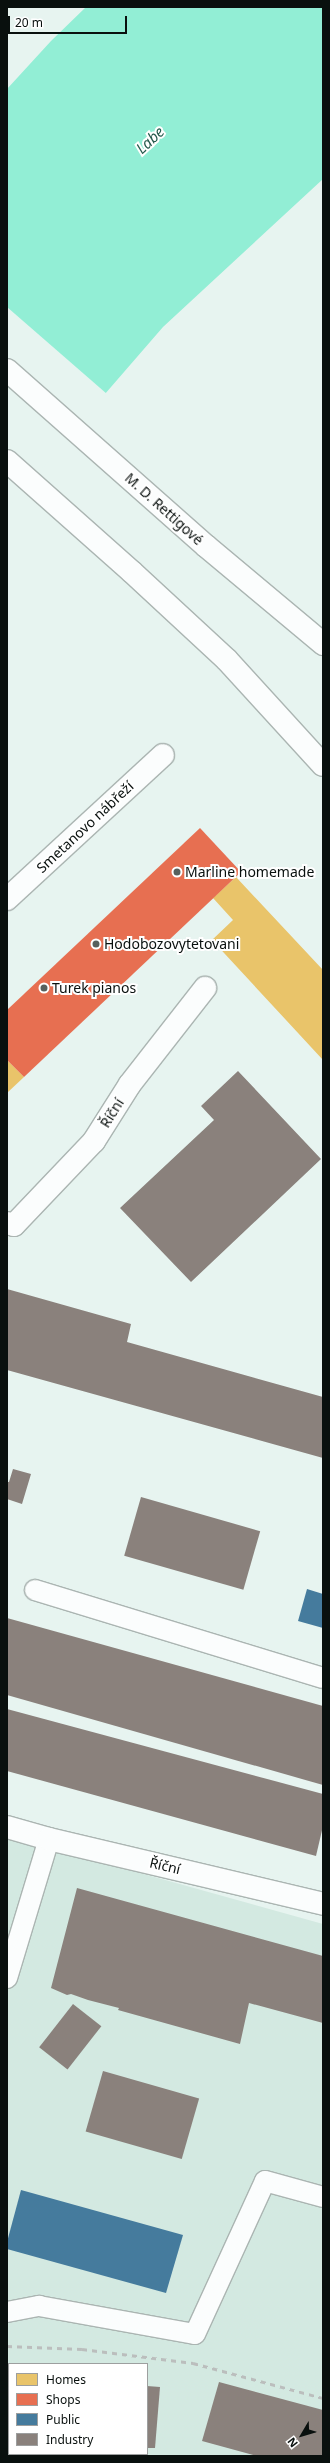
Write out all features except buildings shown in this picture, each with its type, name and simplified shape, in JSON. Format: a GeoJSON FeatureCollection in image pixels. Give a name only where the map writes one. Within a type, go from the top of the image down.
{"type":"FeatureCollection","features":[{"type":"Feature","properties":{"kind":"main road","name":"M. D. Rettigové"},"geometry":{"type":"LineString","coordinates":[[7,370],[177,520],[323,644]]}},
{"type":"Feature","properties":{"kind":"main road"},"geometry":{"type":"LineString","coordinates":[[7,461],[132,572],[227,660],[323,765]]}},
{"type":"Feature","properties":{"kind":"main road"},"geometry":{"type":"LineString","coordinates":[[298,739],[323,769]]}},
{"type":"Feature","properties":{"kind":"main road","name":"Smetanovo nábřeží"},"geometry":{"type":"LineString","coordinates":[[7,899],[164,755]]}},
{"type":"Feature","properties":{"kind":"main road","name":"Říční"},"geometry":{"type":"LineString","coordinates":[[7,1223],[14,1225],[94,1141],[130,1084],[206,988]]}},
{"type":"Feature","properties":{"kind":"main road","name":"Říční"},"geometry":{"type":"LineString","coordinates":[[7,1827],[49,1839],[323,1904]]}},
{"type":"Feature","properties":{"kind":"lane"},"geometry":{"type":"LineString","coordinates":[[35,1590],[323,1678]]}},
{"type":"Feature","properties":{"kind":"lane"},"geometry":{"type":"LineString","coordinates":[[7,1978],[49,1839]]}},
{"type":"Feature","properties":{"kind":"lane"},"geometry":{"type":"LineString","coordinates":[[7,2312],[39,2306],[195,2334],[265,2181],[323,2198]]}},
{"type":"Feature","properties":{"kind":"shaded area"},"geometry":{"type":"Polygon","coordinates":[[[7,1836],[323,1924],[323,2456],[7,2456],[7,1836]]]}},
{"type":"Feature","properties":{"kind":"water","name":"Labe"},"geometry":{"type":"Polygon","coordinates":[[[86,7],[323,7],[323,179],[163,327],[7,507],[7,89],[51,41],[86,7]]]}},
{"type":"Feature","properties":{"kind":"pier"},"geometry":{"type":"Polygon","coordinates":[[[7,307],[107,394],[7,509],[7,307]]]}},
{"type":"Feature","properties":{"kind":"railway"},"geometry":{"type":"LineString","coordinates":[[7,2346],[82,2349],[193,2363],[323,2398]]}},
{"type":"Feature","properties":{"kind":"place","name":"Marline homemade"},"geometry":{"type":"Point","coordinates":[177,872]}},
{"type":"Feature","properties":{"kind":"place","name":"Hodobozovytetovani"},"geometry":{"type":"Point","coordinates":[96,944]}},
{"type":"Feature","properties":{"kind":"place","name":"Turek pianos"},"geometry":{"type":"Point","coordinates":[44,988]}}]}
